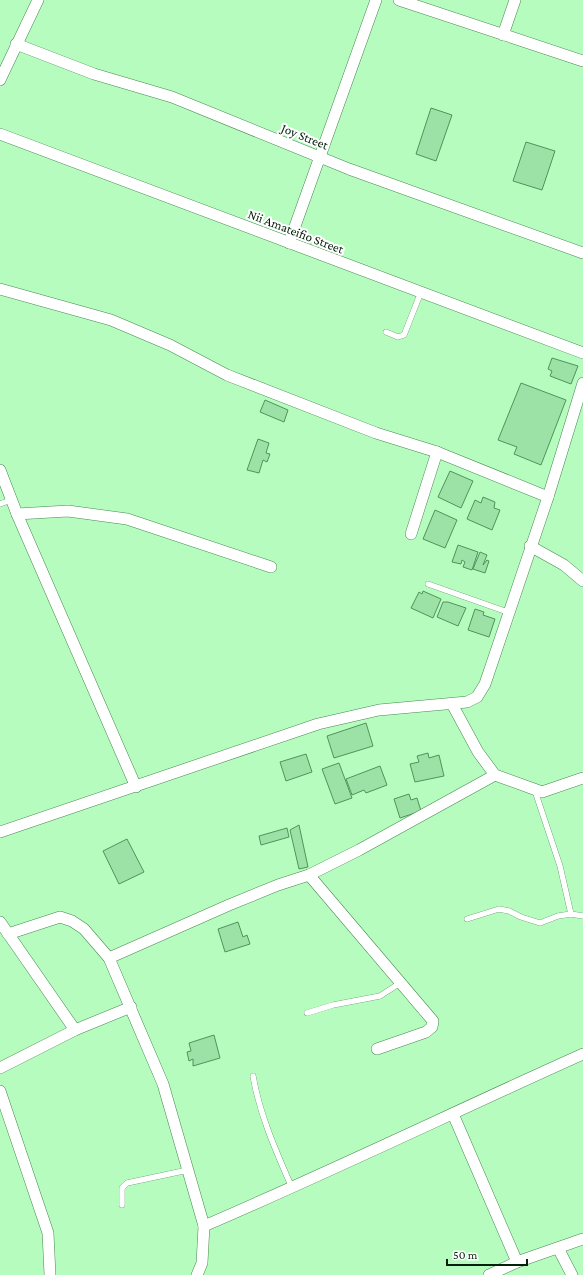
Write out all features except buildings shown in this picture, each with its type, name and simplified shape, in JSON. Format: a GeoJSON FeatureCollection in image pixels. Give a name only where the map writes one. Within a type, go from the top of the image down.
{"type":"FeatureCollection","features":[{"type":"Feature","properties":{"kind":"street"},"geometry":{"type":"LineString","coordinates":[[0,80],[38,0]]}},
{"type":"Feature","properties":{"kind":"street"},"geometry":{"type":"LineString","coordinates":[[289,243],[376,0]]}},
{"type":"Feature","properties":{"kind":"street"},"geometry":{"type":"LineString","coordinates":[[398,0],[583,61]]}},
{"type":"Feature","properties":{"kind":"street"},"geometry":{"type":"LineString","coordinates":[[502,35],[514,0]]}},
{"type":"Feature","properties":{"kind":"street","name":"Joy Street"},"geometry":{"type":"LineString","coordinates":[[16,44],[94,74],[172,97],[320,157],[583,253]]}},
{"type":"Feature","properties":{"kind":"street","name":"Nii Amateifio Street"},"geometry":{"type":"LineString","coordinates":[[0,134],[583,353]]}},
{"type":"Feature","properties":{"kind":"street"},"geometry":{"type":"LineString","coordinates":[[0,289],[111,320],[170,346],[227,375],[376,433],[437,452],[548,497]]}},
{"type":"Feature","properties":{"kind":"street"},"geometry":{"type":"LineString","coordinates":[[0,832],[318,724],[379,710],[452,704],[467,702],[477,697],[485,684],[510,613],[530,546],[548,497],[583,383]]}},
{"type":"Feature","properties":{"kind":"street"},"geometry":{"type":"LineString","coordinates":[[411,534],[437,452]]}},
{"type":"Feature","properties":{"kind":"street"},"geometry":{"type":"LineString","coordinates":[[0,470],[17,514],[136,787]]}},
{"type":"Feature","properties":{"kind":"street"},"geometry":{"type":"LineString","coordinates":[[17,514],[68,511],[127,519],[271,567]]}},
{"type":"Feature","properties":{"kind":"street"},"geometry":{"type":"LineString","coordinates":[[530,546],[559,562],[583,581]]}},
{"type":"Feature","properties":{"kind":"street"},"geometry":{"type":"LineString","coordinates":[[452,704],[478,752],[495,775],[535,791],[548,790],[583,778]]}},
{"type":"Feature","properties":{"kind":"street"},"geometry":{"type":"LineString","coordinates":[[109,958],[250,896],[308,874],[373,842],[495,775]]}},
{"type":"Feature","properties":{"kind":"street"},"geometry":{"type":"LineString","coordinates":[[308,874],[433,1021],[432,1027],[426,1032],[377,1049]]}},
{"type":"Feature","properties":{"kind":"street"},"geometry":{"type":"LineString","coordinates":[[6,935],[60,917],[72,920],[84,929],[109,958],[164,1084],[204,1226],[202,1263],[197,1275]]}},
{"type":"Feature","properties":{"kind":"street"},"geometry":{"type":"LineString","coordinates":[[0,922],[6,935],[75,1030]]}},
{"type":"Feature","properties":{"kind":"street"},"geometry":{"type":"LineString","coordinates":[[0,1068],[75,1030],[131,1007]]}},
{"type":"Feature","properties":{"kind":"street"},"geometry":{"type":"LineString","coordinates":[[204,1226],[293,1188],[453,1114],[511,1085],[583,1054]]}},
{"type":"Feature","properties":{"kind":"street"},"geometry":{"type":"LineString","coordinates":[[0,1091],[48,1233],[50,1275]]}},
{"type":"Feature","properties":{"kind":"street"},"geometry":{"type":"LineString","coordinates":[[453,1114],[517,1262]]}},
{"type":"Feature","properties":{"kind":"street"},"geometry":{"type":"LineString","coordinates":[[495,1274],[517,1262],[583,1239]]}},
{"type":"Feature","properties":{"kind":"street"},"geometry":{"type":"LineString","coordinates":[[558,1248],[572,1275]]}},
{"type":"Feature","properties":{"kind":"lane"},"geometry":{"type":"LineString","coordinates":[[386,332],[398,337],[404,335],[421,292]]}},
{"type":"Feature","properties":{"kind":"lane"},"geometry":{"type":"LineString","coordinates":[[0,504],[11,500]]}},
{"type":"Feature","properties":{"kind":"lane"},"geometry":{"type":"LineString","coordinates":[[428,584],[510,613]]}},
{"type":"Feature","properties":{"kind":"lane"},"geometry":{"type":"LineString","coordinates":[[535,791],[560,866],[571,914]]}},
{"type":"Feature","properties":{"kind":"lane"},"geometry":{"type":"LineString","coordinates":[[468,919],[499,909],[509,910],[521,917],[540,923],[558,916],[571,914],[583,916]]}},
{"type":"Feature","properties":{"kind":"lane"},"geometry":{"type":"LineString","coordinates":[[307,1014],[333,1005],[380,996],[400,983]]}},
{"type":"Feature","properties":{"kind":"lane"},"geometry":{"type":"LineString","coordinates":[[253,1076],[260,1109],[265,1124],[293,1188]]}},
{"type":"Feature","properties":{"kind":"lane"},"geometry":{"type":"LineString","coordinates":[[122,1205],[122,1188],[127,1183],[188,1170]]}}]}
